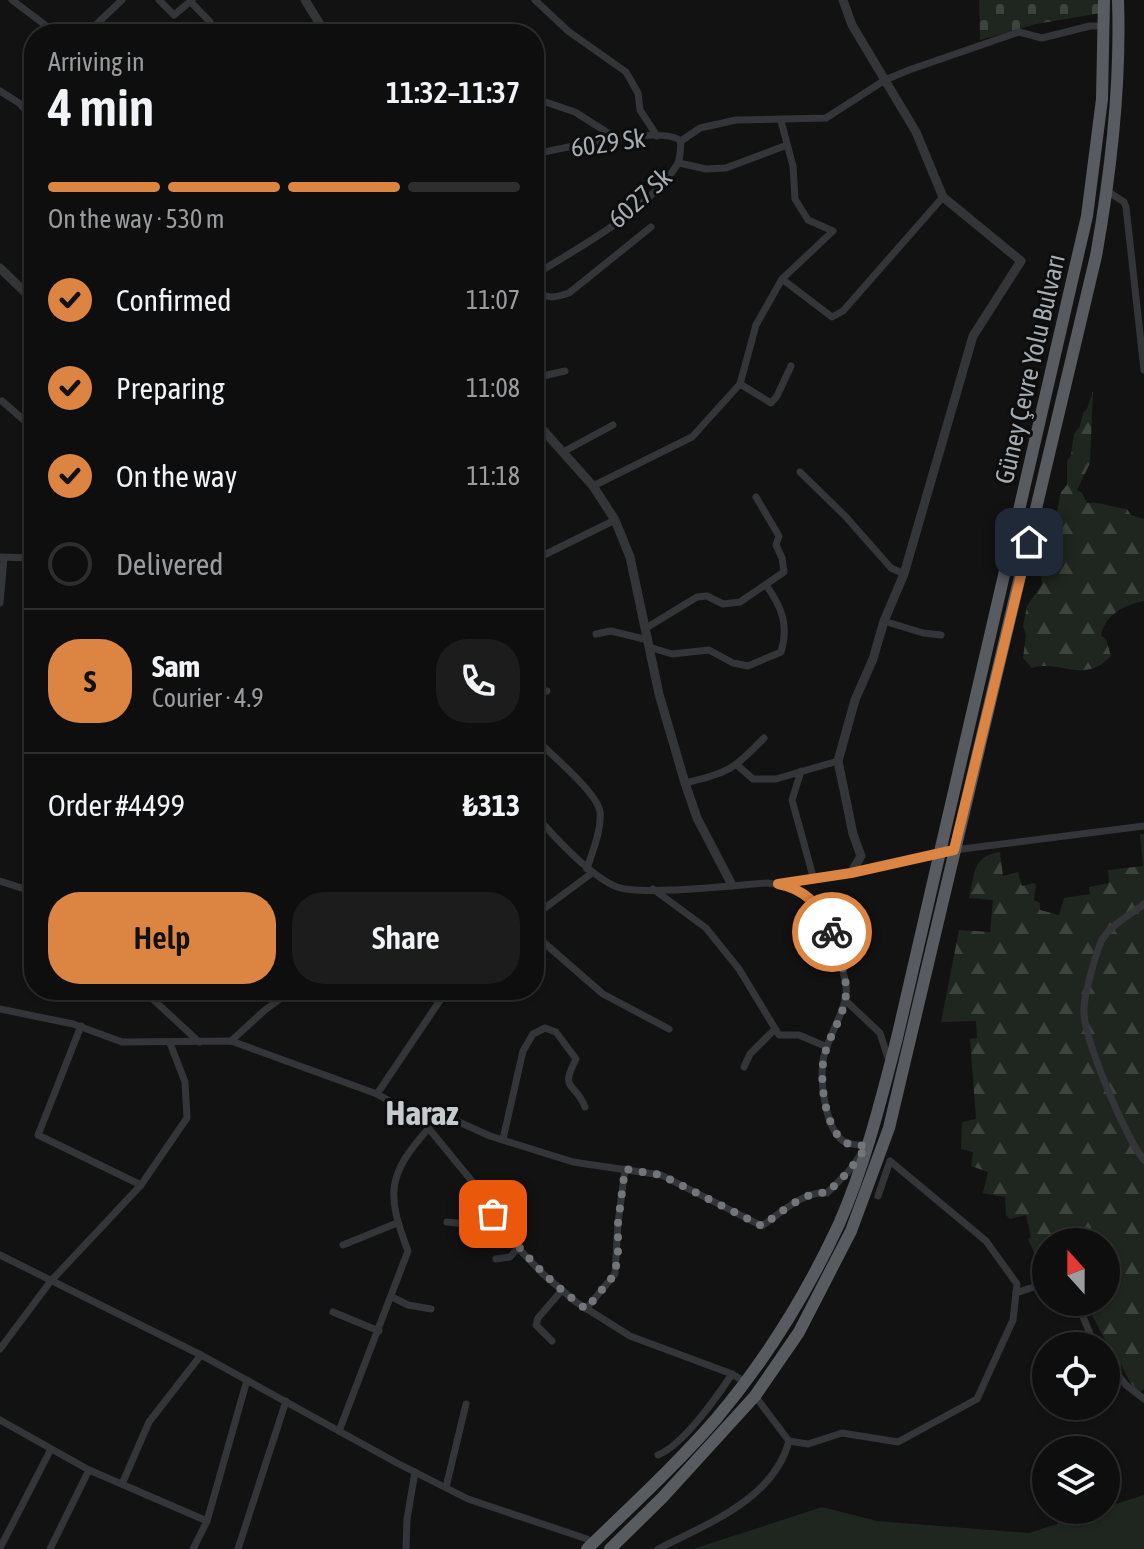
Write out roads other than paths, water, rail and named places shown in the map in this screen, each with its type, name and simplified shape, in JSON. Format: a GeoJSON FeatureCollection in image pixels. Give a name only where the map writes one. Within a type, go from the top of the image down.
{"type":"FeatureCollection","features":[{"type":"Feature","properties":{"kind":"highway","name":"Güney Çevre Yolu Bulvarı"},"geometry":{"type":"LineString","coordinates":[[587,1544],[663,1476],[716,1419],[745,1382],[814,1273],[840,1221],[867,1146],[890,1064],[1087,216],[1102,99],[1104,0]]}},
{"type":"Feature","properties":{"kind":"highway","name":"Güney Çevre Yolu Bulvarı"},"geometry":{"type":"LineString","coordinates":[[617,1548],[755,1396],[799,1332],[851,1231],[889,1128],[1096,256],[1107,191],[1118,74],[1118,0]]}},
{"type":"Feature","properties":{"kind":"street"},"geometry":{"type":"LineString","coordinates":[[12,0],[44,24]]}},
{"type":"Feature","properties":{"kind":"street"},"geometry":{"type":"LineString","coordinates":[[97,24],[122,0]]}},
{"type":"Feature","properties":{"kind":"street"},"geometry":{"type":"LineString","coordinates":[[159,0],[174,15],[191,1],[210,22]]}},
{"type":"Feature","properties":{"kind":"street"},"geometry":{"type":"LineString","coordinates":[[305,0],[320,24]]}},
{"type":"Feature","properties":{"kind":"street"},"geometry":{"type":"LineString","coordinates":[[535,0],[568,31],[626,72],[638,93],[640,110],[657,136]]}},
{"type":"Feature","properties":{"kind":"street"},"geometry":{"type":"LineString","coordinates":[[843,0],[852,25],[916,132],[943,197],[1021,261],[973,336],[904,574],[855,700],[838,761],[853,834],[861,856],[851,873]]}},
{"type":"Feature","properties":{"kind":"street","name":"6027 Sk"},"geometry":{"type":"LineString","coordinates":[[544,269],[596,238],[651,193],[679,163],[681,141],[700,128],[736,120],[826,118],[885,80],[1019,32],[1042,38],[1090,26],[1104,26]]}},
{"type":"Feature","properties":{"kind":"street"},"geometry":{"type":"LineString","coordinates":[[0,91],[24,108]]}},
{"type":"Feature","properties":{"kind":"street"},"geometry":{"type":"LineString","coordinates":[[544,101],[575,112],[616,138]]}},
{"type":"Feature","properties":{"kind":"street"},"geometry":{"type":"LineString","coordinates":[[593,486],[692,437],[740,384],[756,325],[782,279],[833,231],[808,220],[795,199],[793,166],[781,121]]}},
{"type":"Feature","properties":{"kind":"street","name":"6029 Sk"},"geometry":{"type":"LineString","coordinates":[[544,152],[616,138],[657,136],[677,137],[681,141]]}},
{"type":"Feature","properties":{"kind":"street"},"geometry":{"type":"LineString","coordinates":[[679,163],[706,169],[726,168],[787,145]]}},
{"type":"Feature","properties":{"kind":"street"},"geometry":{"type":"LineString","coordinates":[[1107,191],[1124,202],[1126,207],[1144,370]]}},
{"type":"Feature","properties":{"kind":"street"},"geometry":{"type":"LineString","coordinates":[[782,279],[832,317],[843,311],[943,197]]}},
{"type":"Feature","properties":{"kind":"street"},"geometry":{"type":"LineString","coordinates":[[544,296],[555,298],[569,293],[651,227]]}},
{"type":"Feature","properties":{"kind":"street"},"geometry":{"type":"LineString","coordinates":[[0,268],[24,291]]}},
{"type":"Feature","properties":{"kind":"street"},"geometry":{"type":"LineString","coordinates":[[740,384],[771,403],[791,366]]}},
{"type":"Feature","properties":{"kind":"street"},"geometry":{"type":"LineString","coordinates":[[544,376],[565,371]]}},
{"type":"Feature","properties":{"kind":"street"},"geometry":{"type":"LineString","coordinates":[[2,401],[24,420]]}},
{"type":"Feature","properties":{"kind":"street"},"geometry":{"type":"LineString","coordinates":[[563,452],[613,425]]}},
{"type":"Feature","properties":{"kind":"street"},"geometry":{"type":"LineString","coordinates":[[544,431],[593,486],[615,520],[630,557],[685,783],[697,818],[732,885]]}},
{"type":"Feature","properties":{"kind":"street"},"geometry":{"type":"LineString","coordinates":[[800,472],[846,517],[891,568],[904,574]]}},
{"type":"Feature","properties":{"kind":"street"},"geometry":{"type":"LineString","coordinates":[[646,628],[697,597],[707,596],[723,604],[740,602],[784,572],[776,545],[779,536],[756,497]]}},
{"type":"Feature","properties":{"kind":"street"},"geometry":{"type":"LineString","coordinates":[[544,555],[615,520]]}},
{"type":"Feature","properties":{"kind":"street"},"geometry":{"type":"LineString","coordinates":[[0,603],[2,558],[24,558]]}},
{"type":"Feature","properties":{"kind":"street"},"geometry":{"type":"LineString","coordinates":[[596,634],[611,631],[672,654],[709,650],[733,663],[748,666],[781,652],[785,623],[780,604],[766,585]]}},
{"type":"Feature","properties":{"kind":"street"},"geometry":{"type":"LineString","coordinates":[[884,621],[941,635]]}},
{"type":"Feature","properties":{"kind":"street"},"geometry":{"type":"LineString","coordinates":[[685,783],[738,766],[764,738]]}},
{"type":"Feature","properties":{"kind":"street"},"geometry":{"type":"LineString","coordinates":[[544,747],[592,796],[600,809],[590,871],[544,908]]}},
{"type":"Feature","properties":{"kind":"street"},"geometry":{"type":"LineString","coordinates":[[738,766],[753,779],[776,779],[838,761]]}},
{"type":"Feature","properties":{"kind":"street"},"geometry":{"type":"LineString","coordinates":[[801,771],[792,800],[814,880]]}},
{"type":"Feature","properties":{"kind":"street"},"geometry":{"type":"LineString","coordinates":[[544,825],[590,871],[621,888],[653,889],[814,880],[954,850],[1144,826]]}},
{"type":"Feature","properties":{"kind":"street"},"geometry":{"type":"LineString","coordinates":[[0,881],[24,886]]}},
{"type":"Feature","properties":{"kind":"street"},"geometry":{"type":"LineString","coordinates":[[778,884],[799,890],[822,911],[831,929],[845,982],[845,1000],[823,1066],[826,1108],[830,1124],[847,1144],[867,1146]]}},
{"type":"Feature","properties":{"kind":"street"},"geometry":{"type":"LineString","coordinates":[[653,889],[706,928],[739,969],[779,1035],[799,1035],[827,1047]]}},
{"type":"Feature","properties":{"kind":"street"},"geometry":{"type":"LineString","coordinates":[[1144,904],[1114,925],[1101,942],[1084,1011],[1104,1078],[1134,1148],[1144,1160]]}},
{"type":"Feature","properties":{"kind":"street"},"geometry":{"type":"LineString","coordinates":[[544,943],[603,994],[669,1029]]}},
{"type":"Feature","properties":{"kind":"street"},"geometry":{"type":"LineString","coordinates":[[154,1000],[199,1042]]}},
{"type":"Feature","properties":{"kind":"street"},"geometry":{"type":"LineString","coordinates":[[231,1041],[278,1000]]}},
{"type":"Feature","properties":{"kind":"street"},"geometry":{"type":"LineString","coordinates":[[377,1094],[440,1000]]}},
{"type":"Feature","properties":{"kind":"street"},"geometry":{"type":"LineString","coordinates":[[845,1000],[880,1033],[890,1064]]}},
{"type":"Feature","properties":{"kind":"street"},"geometry":{"type":"LineString","coordinates":[[0,1009],[81,1026],[122,1042],[231,1041],[377,1094],[421,1119],[518,1248],[543,1274],[586,1309],[630,1336],[732,1374],[745,1382]]}},
{"type":"Feature","properties":{"kind":"street"},"geometry":{"type":"LineString","coordinates":[[81,1026],[38,1135],[141,1185]]}},
{"type":"Feature","properties":{"kind":"street"},"geometry":{"type":"LineString","coordinates":[[503,1139],[523,1051],[533,1034],[545,1028],[556,1032],[576,1059],[568,1071],[568,1080],[585,1107]]}},
{"type":"Feature","properties":{"kind":"street"},"geometry":{"type":"LineString","coordinates":[[744,1067],[750,1054],[774,1030]]}},
{"type":"Feature","properties":{"kind":"street"},"geometry":{"type":"LineString","coordinates":[[0,1349],[50,1282],[141,1185],[187,1118],[185,1082],[170,1043]]}},
{"type":"Feature","properties":{"kind":"street"},"geometry":{"type":"LineString","coordinates":[[421,1119],[450,1118],[490,1136],[573,1162],[661,1175],[762,1226],[808,1197],[819,1192],[827,1193],[867,1146]]}},
{"type":"Feature","properties":{"kind":"street"},"geometry":{"type":"LineString","coordinates":[[339,1431],[408,1251],[392,1205],[393,1188],[410,1149],[429,1128]]}},
{"type":"Feature","properties":{"kind":"street"},"geometry":{"type":"LineString","coordinates":[[755,1396],[789,1441],[808,1444],[842,1433],[898,1442],[977,1399],[1013,1320],[1017,1284],[986,1241],[890,1161],[878,1196]]}},
{"type":"Feature","properties":{"kind":"street"},"geometry":{"type":"LineString","coordinates":[[586,1309],[615,1274],[625,1169]]}},
{"type":"Feature","properties":{"kind":"street"},"geometry":{"type":"LineString","coordinates":[[447,1222],[466,1224],[481,1236],[489,1237],[503,1227]]}},
{"type":"Feature","properties":{"kind":"street"},"geometry":{"type":"LineString","coordinates":[[343,1245],[397,1223]]}},
{"type":"Feature","properties":{"kind":"street"},"geometry":{"type":"LineString","coordinates":[[496,1259],[510,1257],[518,1248]]}},
{"type":"Feature","properties":{"kind":"street"},"geometry":{"type":"LineString","coordinates":[[0,1255],[201,1355],[415,1472],[478,1502],[587,1544]]}},
{"type":"Feature","properties":{"kind":"street"},"geometry":{"type":"LineString","coordinates":[[1016,1293],[1032,1288]]}},
{"type":"Feature","properties":{"kind":"street"},"geometry":{"type":"LineString","coordinates":[[552,1341],[536,1325],[538,1318],[562,1290]]}},
{"type":"Feature","properties":{"kind":"street"},"geometry":{"type":"LineString","coordinates":[[392,1297],[408,1305],[431,1309]]}},
{"type":"Feature","properties":{"kind":"street"},"geometry":{"type":"LineString","coordinates":[[333,1312],[379,1331]]}},
{"type":"Feature","properties":{"kind":"street"},"geometry":{"type":"LineString","coordinates":[[122,1484],[149,1422],[201,1355]]}},
{"type":"Feature","properties":{"kind":"street"},"geometry":{"type":"LineString","coordinates":[[658,1455],[667,1451],[693,1425],[732,1374]]}},
{"type":"Feature","properties":{"kind":"street"},"geometry":{"type":"LineString","coordinates":[[1120,1378],[1144,1399]]}},
{"type":"Feature","properties":{"kind":"street"},"geometry":{"type":"LineString","coordinates":[[193,1549],[207,1521],[247,1380]]}},
{"type":"Feature","properties":{"kind":"street"},"geometry":{"type":"LineString","coordinates":[[238,1549],[286,1401]]}},
{"type":"Feature","properties":{"kind":"street"},"geometry":{"type":"LineString","coordinates":[[446,1487],[466,1404]]}},
{"type":"Feature","properties":{"kind":"street"},"geometry":{"type":"LineString","coordinates":[[0,1420],[89,1470],[207,1521]]}},
{"type":"Feature","properties":{"kind":"street"},"geometry":{"type":"LineString","coordinates":[[658,1549],[743,1504],[784,1461],[789,1441]]}},
{"type":"Feature","properties":{"kind":"street"},"geometry":{"type":"LineString","coordinates":[[0,1548],[51,1449]]}},
{"type":"Feature","properties":{"kind":"street"},"geometry":{"type":"LineString","coordinates":[[50,1549],[89,1470]]}},
{"type":"Feature","properties":{"kind":"street"},"geometry":{"type":"LineString","coordinates":[[406,1549],[407,1519],[415,1472]]}},
{"type":"Feature","properties":{"kind":"district","name":"Haraz"},"geometry":{"type":"Point","coordinates":[422,1112]}}]}
